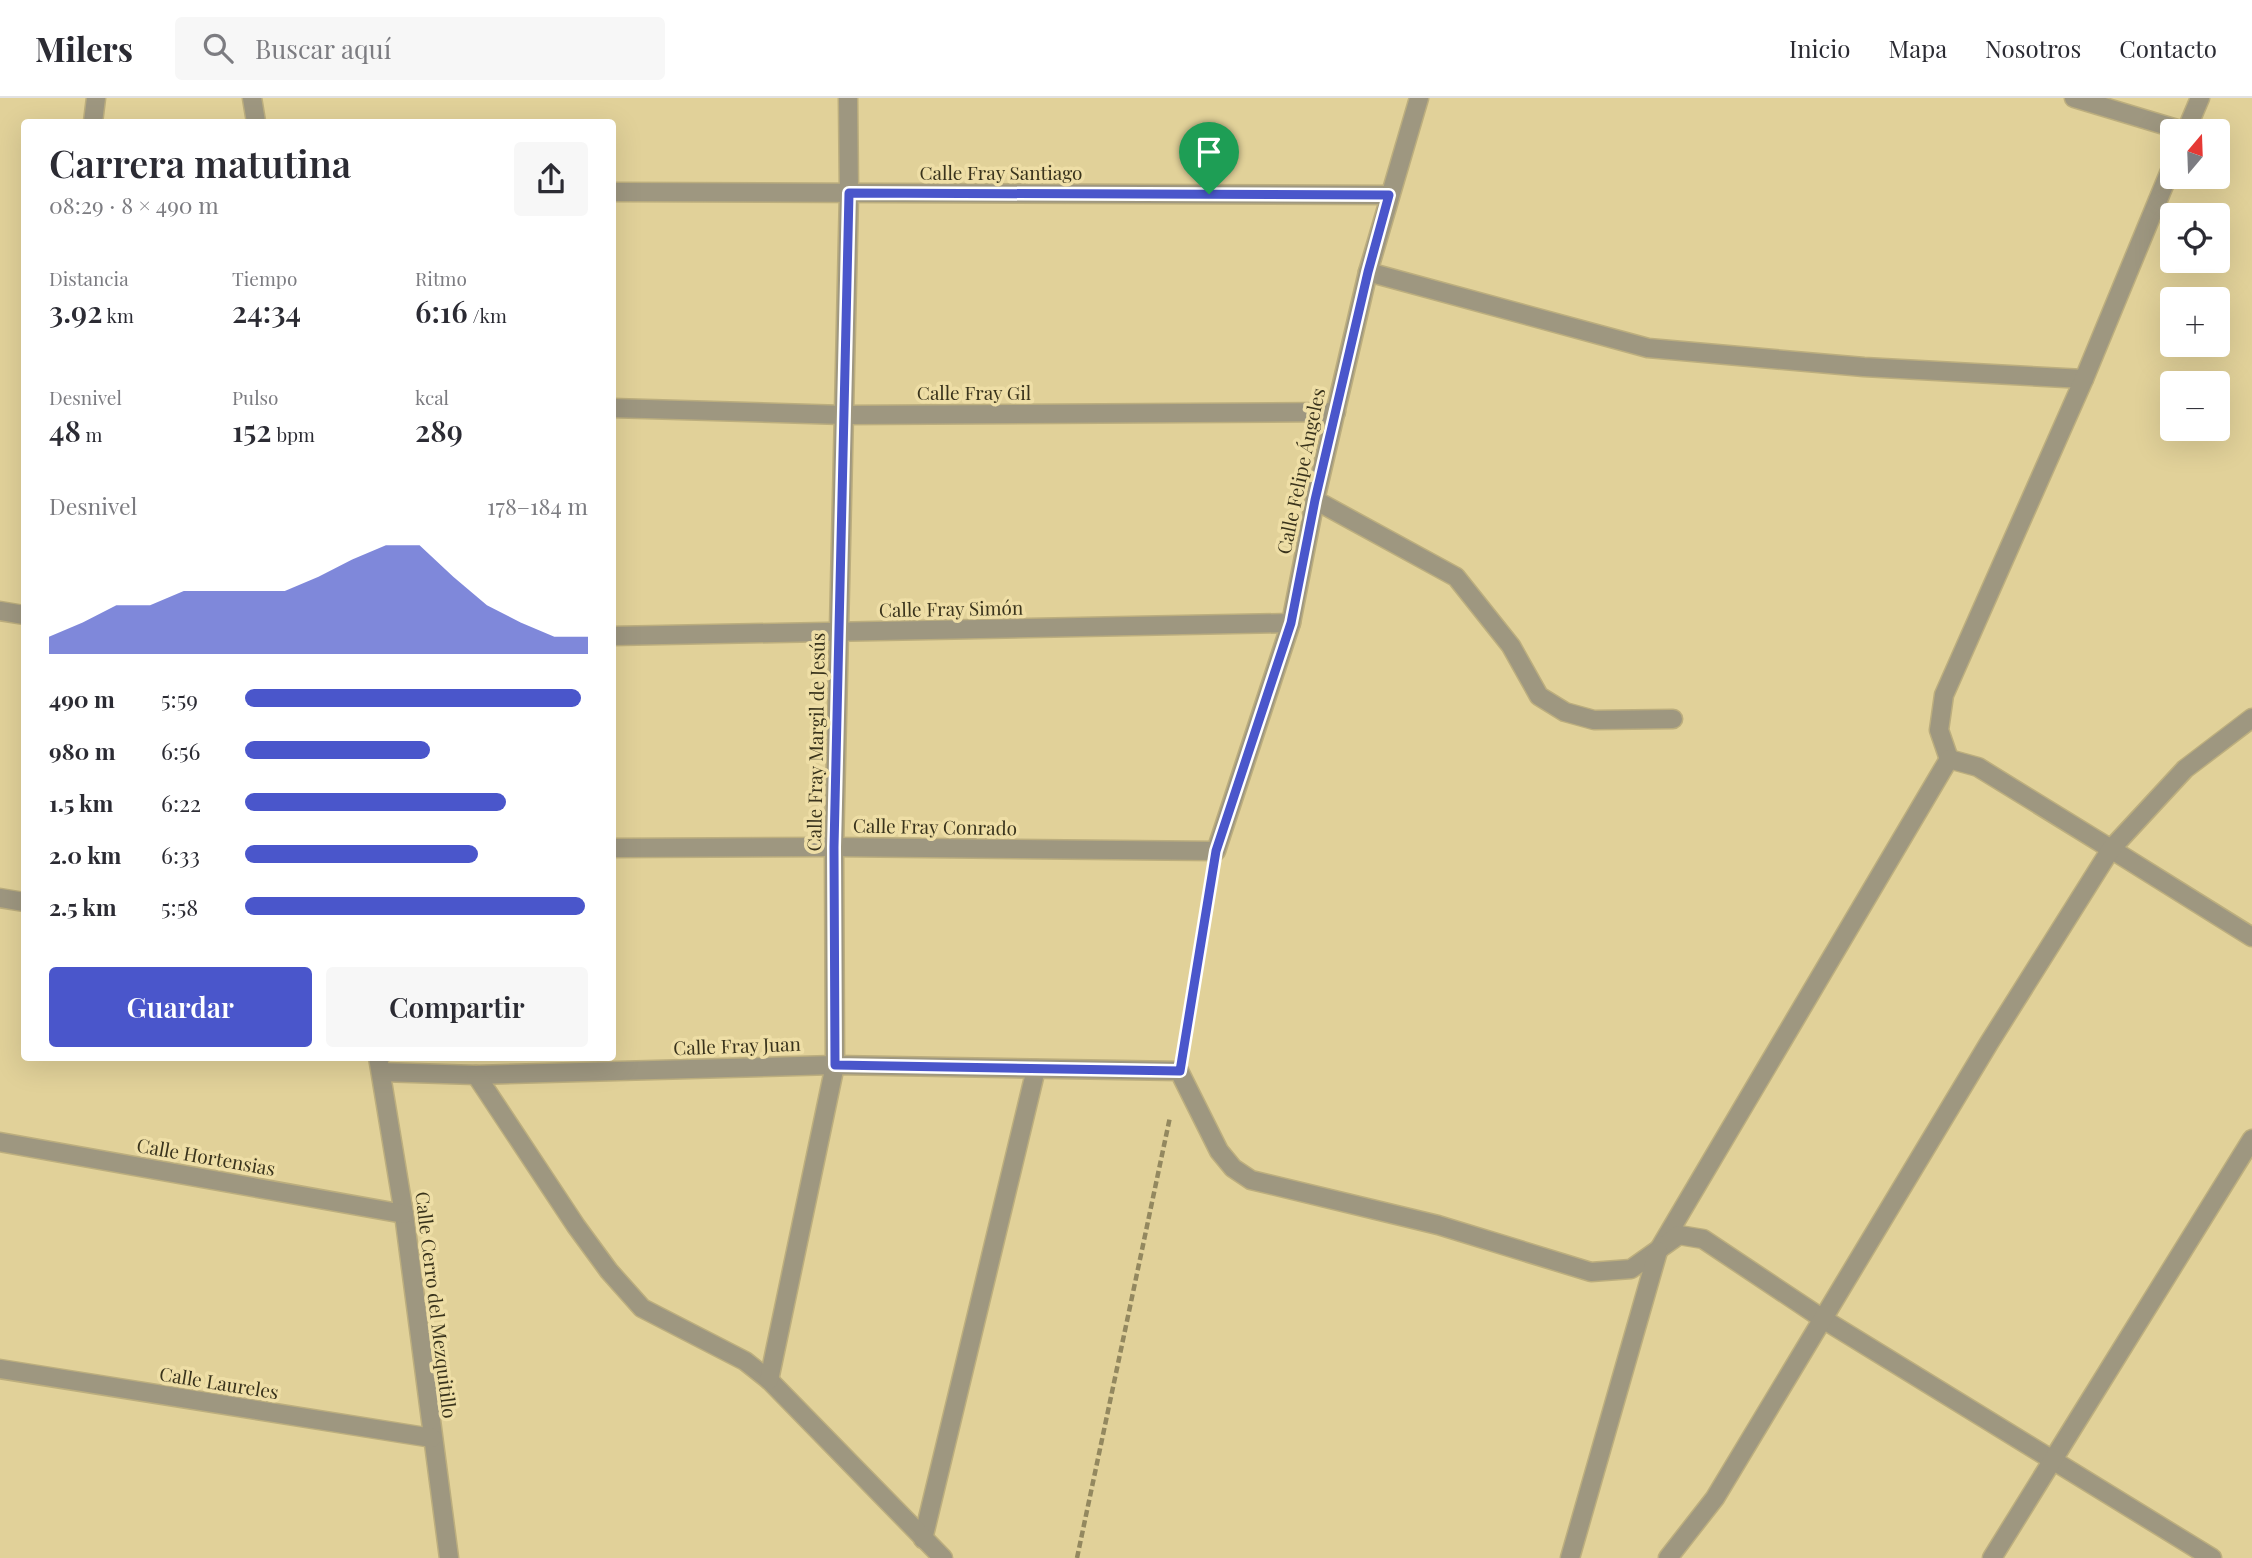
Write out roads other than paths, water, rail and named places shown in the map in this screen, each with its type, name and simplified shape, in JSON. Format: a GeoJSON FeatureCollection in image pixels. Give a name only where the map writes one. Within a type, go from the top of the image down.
{"type":"FeatureCollection","features":[{"type":"Feature","properties":{"kind":"street"},"geometry":{"type":"LineString","coordinates":[[93,119],[96,98]]}},
{"type":"Feature","properties":{"kind":"street"},"geometry":{"type":"LineString","coordinates":[[252,98],[256,119]]}},
{"type":"Feature","properties":{"kind":"street","name":"Calle Fray Margil de Jesús"},"geometry":{"type":"LineString","coordinates":[[769,1380],[835,1065],[834,847],[849,193],[848,98]]}},
{"type":"Feature","properties":{"kind":"street","name":"Calle Felipe Ángeles"},"geometry":{"type":"LineString","coordinates":[[1216,851],[1291,623],[1315,500],[1368,272],[1419,98]]}},
{"type":"Feature","properties":{"kind":"street"},"geometry":{"type":"LineString","coordinates":[[2074,98],[2160,124]]}},
{"type":"Feature","properties":{"kind":"street"},"geometry":{"type":"LineString","coordinates":[[2190,119],[2200,98]]}},
{"type":"Feature","properties":{"kind":"street"},"geometry":{"type":"LineString","coordinates":[[1949,758],[1939,730],[1944,695],[2084,379],[2162,189]]}},
{"type":"Feature","properties":{"kind":"street","name":"Calle Fray Santiago"},"geometry":{"type":"LineString","coordinates":[[616,192],[1389,195]]}},
{"type":"Feature","properties":{"kind":"street"},"geometry":{"type":"LineString","coordinates":[[1368,272],[1648,348],[1864,367],[2084,379]]}},
{"type":"Feature","properties":{"kind":"street","name":"Calle Fray Gil"},"geometry":{"type":"LineString","coordinates":[[616,408],[844,415],[1336,412]]}},
{"type":"Feature","properties":{"kind":"street"},"geometry":{"type":"LineString","coordinates":[[1315,500],[1457,578],[1511,646],[1539,696],[1556,707],[1594,720],[1673,719]]}},
{"type":"Feature","properties":{"kind":"street"},"geometry":{"type":"LineString","coordinates":[[0,611],[21,615]]}},
{"type":"Feature","properties":{"kind":"street","name":"Calle Fray Simón"},"geometry":{"type":"LineString","coordinates":[[616,636],[1291,623]]}},
{"type":"Feature","properties":{"kind":"street"},"geometry":{"type":"LineString","coordinates":[[1668,1558],[1715,1498],[1989,1043],[2111,849],[2185,769],[2252,718]]}},
{"type":"Feature","properties":{"kind":"street"},"geometry":{"type":"LineString","coordinates":[[1949,758],[1978,767],[2252,937]]}},
{"type":"Feature","properties":{"kind":"street"},"geometry":{"type":"LineString","coordinates":[[1570,1558],[1658,1251],[1949,758]]}},
{"type":"Feature","properties":{"kind":"street","name":"Calle Fray Conrado"},"geometry":{"type":"LineString","coordinates":[[616,848],[1216,851]]}},
{"type":"Feature","properties":{"kind":"street"},"geometry":{"type":"LineString","coordinates":[[0,898],[21,902]]}},
{"type":"Feature","properties":{"kind":"street","name":"Calle Fray Juan"},"geometry":{"type":"LineString","coordinates":[[379,1064],[476,1075],[835,1065],[1180,1071],[1219,1151],[1233,1168],[1251,1180],[1438,1225],[1591,1272],[1631,1269],[1658,1251]]}},
{"type":"Feature","properties":{"kind":"street","name":"Calle Cerro del Mezquitillo"},"geometry":{"type":"LineString","coordinates":[[379,1064],[404,1214],[449,1558]]}},
{"type":"Feature","properties":{"kind":"street"},"geometry":{"type":"LineString","coordinates":[[923,1539],[1036,1069]]}},
{"type":"Feature","properties":{"kind":"street"},"geometry":{"type":"LineString","coordinates":[[476,1075],[576,1226],[609,1271],[642,1308],[745,1361],[769,1380],[943,1558]]}},
{"type":"Feature","properties":{"kind":"street"},"geometry":{"type":"LineString","coordinates":[[1992,1558],[2252,1139]]}},
{"type":"Feature","properties":{"kind":"street","name":"Calle Hortensias"},"geometry":{"type":"LineString","coordinates":[[0,1142],[404,1214]]}},
{"type":"Feature","properties":{"kind":"street"},"geometry":{"type":"LineString","coordinates":[[1658,1251],[1679,1235],[1703,1239],[1822,1319],[2212,1558]]}},
{"type":"Feature","properties":{"kind":"street","name":"Calle Laureles"},"geometry":{"type":"LineString","coordinates":[[0,1369],[432,1438]]}}]}
